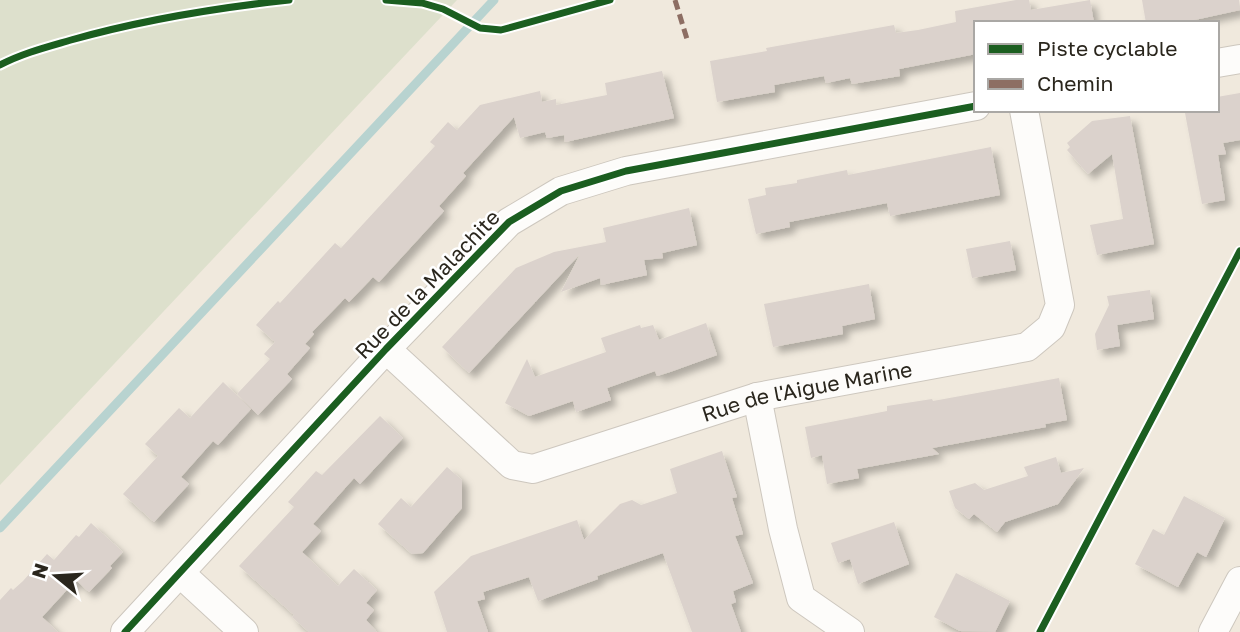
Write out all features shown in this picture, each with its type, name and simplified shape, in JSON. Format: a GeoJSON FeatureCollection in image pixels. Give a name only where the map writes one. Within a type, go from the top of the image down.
{"type":"FeatureCollection","features":[{"type":"Feature","properties":{"kind":"street"},"geometry":{"type":"LineString","coordinates":[[1219,62],[1240,58]]}},
{"type":"Feature","properties":{"kind":"street","name":"Rue de la Malachite"},"geometry":{"type":"LineString","coordinates":[[125,632],[386,349],[509,222],[561,191],[626,172],[974,106]]}},
{"type":"Feature","properties":{"kind":"street","name":"Rue de l'Aigue Marine"},"geometry":{"type":"LineString","coordinates":[[386,349],[512,465],[533,469],[757,397],[1027,347],[1051,327],[1060,305],[1024,112]]}},
{"type":"Feature","properties":{"kind":"street"},"geometry":{"type":"LineString","coordinates":[[757,397],[783,530],[801,598],[850,632]]}},
{"type":"Feature","properties":{"kind":"street"},"geometry":{"type":"LineString","coordinates":[[181,573],[244,632]]}},
{"type":"Feature","properties":{"kind":"street"},"geometry":{"type":"LineString","coordinates":[[1213,632],[1238,589]]}},
{"type":"Feature","properties":{"kind":"green space"},"geometry":{"type":"Polygon","coordinates":[[[0,0],[457,0],[0,485],[0,0]]]}},
{"type":"Feature","properties":{"kind":"building"},"geometry":{"type":"Polygon","coordinates":[[[1016,0],[1029,0],[1031,10],[1090,0],[1094,21],[974,21],[974,54],[899,69],[900,76],[852,84],[850,78],[826,83],[824,76],[774,85],[775,92],[717,102],[710,61],[894,25],[896,33],[918,30],[956,22],[955,11],[1016,0]]]}},
{"type":"Feature","properties":{"kind":"building"},"geometry":{"type":"Polygon","coordinates":[[[1142,0],[1239,0],[1240,10],[1190,21],[1146,21],[1142,0]]]}},
{"type":"Feature","properties":{"kind":"building"},"geometry":{"type":"Polygon","coordinates":[[[662,71],[674,118],[565,142],[564,135],[547,138],[545,132],[520,138],[514,117],[463,173],[466,176],[439,206],[444,211],[379,282],[373,277],[349,302],[345,298],[312,332],[314,334],[305,344],[310,348],[287,374],[292,379],[258,415],[237,394],[270,359],[264,354],[275,342],[256,325],[335,243],[341,248],[435,146],[430,142],[448,122],[457,130],[480,105],[540,91],[542,102],[556,99],[556,105],[607,95],[605,83],[662,71]]]}},
{"type":"Feature","properties":{"kind":"building"},"geometry":{"type":"Polygon","coordinates":[[[1240,93],[1240,140],[1223,143],[1226,154],[1218,155],[1225,200],[1202,204],[1185,113],[1219,112],[1219,97],[1240,93]]]}},
{"type":"Feature","properties":{"kind":"building"},"geometry":{"type":"Polygon","coordinates":[[[1130,116],[1154,244],[1097,255],[1090,225],[1123,219],[1112,154],[1088,174],[1067,150],[1070,147],[1067,143],[1092,121],[1130,116]]]}},
{"type":"Feature","properties":{"kind":"building"},"geometry":{"type":"Polygon","coordinates":[[[991,147],[1000,195],[890,216],[887,203],[789,222],[790,227],[756,234],[748,199],[766,195],[765,188],[847,170],[848,175],[991,147]]]}},
{"type":"Feature","properties":{"kind":"building"},"geometry":{"type":"Polygon","coordinates":[[[689,208],[697,245],[662,253],[663,258],[644,260],[647,275],[601,285],[600,278],[561,292],[580,254],[469,373],[442,347],[516,268],[554,252],[606,242],[603,228],[689,208]]]}},
{"type":"Feature","properties":{"kind":"building"},"geometry":{"type":"Polygon","coordinates":[[[1010,241],[1016,270],[972,278],[966,249],[1010,241]]]}},
{"type":"Feature","properties":{"kind":"building"},"geometry":{"type":"Polygon","coordinates":[[[869,284],[875,319],[842,326],[843,334],[773,347],[764,304],[869,284]]]}},
{"type":"Feature","properties":{"kind":"building"},"geometry":{"type":"Polygon","coordinates":[[[1150,290],[1154,319],[1117,325],[1120,346],[1097,350],[1095,334],[1109,305],[1107,296],[1150,290]]]}},
{"type":"Feature","properties":{"kind":"building"},"geometry":{"type":"Polygon","coordinates":[[[706,323],[717,355],[657,376],[655,371],[607,388],[611,400],[576,412],[573,401],[529,416],[505,403],[527,359],[535,377],[606,352],[601,338],[640,325],[641,328],[653,325],[659,340],[706,323]]]}},
{"type":"Feature","properties":{"kind":"building"},"geometry":{"type":"Polygon","coordinates":[[[1059,378],[1067,420],[1045,424],[1046,427],[932,448],[939,454],[857,469],[859,478],[827,484],[822,455],[811,458],[805,427],[887,411],[887,406],[933,401],[1059,378]]]}},
{"type":"Feature","properties":{"kind":"building"},"geometry":{"type":"Polygon","coordinates":[[[223,382],[251,409],[218,445],[213,441],[181,477],[189,484],[154,522],[123,494],[158,456],[145,444],[179,408],[190,418],[223,382]]]}},
{"type":"Feature","properties":{"kind":"building"},"geometry":{"type":"Polygon","coordinates":[[[380,416],[403,438],[360,484],[354,478],[313,524],[321,531],[302,552],[338,586],[354,569],[377,590],[366,603],[374,610],[366,620],[377,632],[309,632],[239,566],[294,507],[288,502],[316,471],[322,475],[380,416]]]}},
{"type":"Feature","properties":{"kind":"building"},"geometry":{"type":"Polygon","coordinates":[[[722,451],[737,497],[732,498],[743,534],[735,536],[753,583],[733,591],[736,602],[731,604],[741,632],[692,632],[663,553],[597,576],[598,579],[538,601],[529,577],[483,592],[485,599],[477,601],[488,632],[447,632],[434,592],[471,556],[577,520],[584,540],[620,504],[632,500],[641,505],[677,493],[670,469],[722,451]]]}},
{"type":"Feature","properties":{"kind":"building"},"geometry":{"type":"Polygon","coordinates":[[[1056,457],[1061,473],[1084,468],[1058,504],[1005,522],[997,532],[974,514],[969,519],[955,508],[949,491],[975,483],[984,490],[1028,476],[1024,467],[1056,457]]]}},
{"type":"Feature","properties":{"kind":"building"},"geometry":{"type":"Polygon","coordinates":[[[447,467],[462,480],[462,508],[423,553],[412,554],[378,524],[401,498],[411,507],[447,467]]]}},
{"type":"Feature","properties":{"kind":"building"},"geometry":{"type":"Polygon","coordinates":[[[1184,496],[1225,518],[1206,557],[1197,552],[1178,587],[1135,564],[1153,529],[1164,535],[1184,496]]]}},
{"type":"Feature","properties":{"kind":"building"},"geometry":{"type":"Polygon","coordinates":[[[894,522],[909,564],[858,584],[850,559],[838,563],[831,543],[894,522]]]}},
{"type":"Feature","properties":{"kind":"building"},"geometry":{"type":"Polygon","coordinates":[[[91,523],[123,552],[110,566],[112,568],[89,592],[76,580],[42,617],[58,632],[0,632],[0,600],[11,588],[13,590],[23,581],[47,554],[54,560],[76,535],[79,537],[91,523]]]}},
{"type":"Feature","properties":{"kind":"building"},"geometry":{"type":"Polygon","coordinates":[[[956,573],[1010,601],[995,632],[960,631],[934,617],[956,573]]]}},
{"type":"Feature","properties":{"kind":"waterway"},"geometry":{"type":"LineString","coordinates":[[0,528],[494,0]]}},
{"type":"Feature","properties":{"kind":"marked path"},"geometry":{"type":"LineString","coordinates":[[675,0],[687,39]]}},
{"type":"Feature","properties":{"kind":"cycle path"},"geometry":{"type":"LineString","coordinates":[[0,65],[44,48],[125,26],[206,11],[289,0]]}},
{"type":"Feature","properties":{"kind":"cycle path"},"geometry":{"type":"LineString","coordinates":[[386,0],[422,3],[443,9],[480,28],[501,30],[610,0]]}},
{"type":"Feature","properties":{"kind":"cycle path"},"geometry":{"type":"LineString","coordinates":[[125,632],[386,349],[509,222],[561,191],[626,171],[974,106]]}},
{"type":"Feature","properties":{"kind":"cycle path"},"geometry":{"type":"LineString","coordinates":[[1040,632],[1240,251]]}}]}
